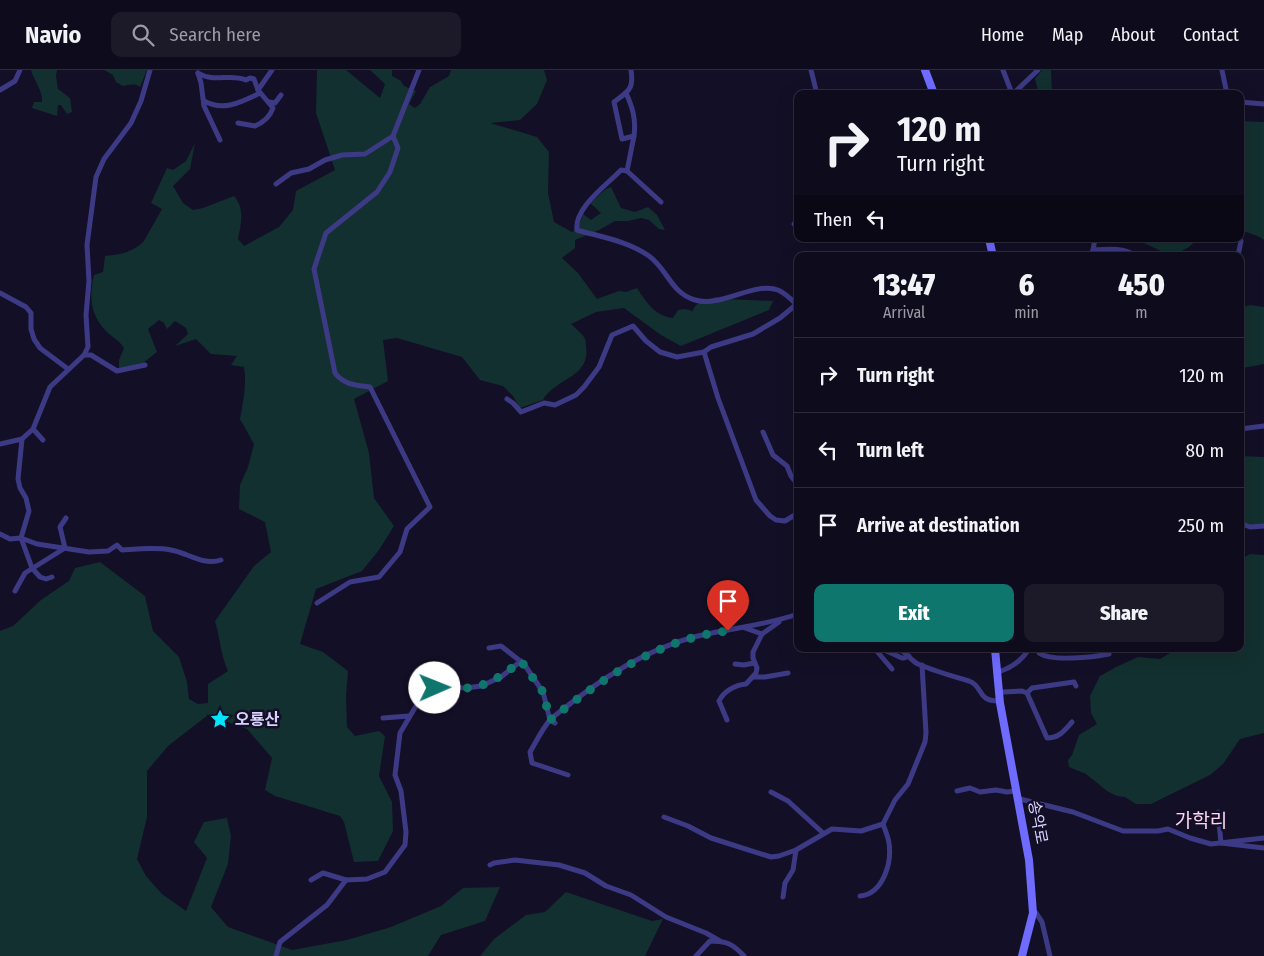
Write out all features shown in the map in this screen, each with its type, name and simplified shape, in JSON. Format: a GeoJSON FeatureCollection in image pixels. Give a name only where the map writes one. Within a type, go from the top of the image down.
{"type":"FeatureCollection","features":[{"type":"Feature","properties":{"kind":"main road"},"geometry":{"type":"LineString","coordinates":[[924,70],[932,90]]}},
{"type":"Feature","properties":{"kind":"main road"},"geometry":{"type":"LineString","coordinates":[[997,652],[1001,696],[1015,791],[1029,860],[1033,913],[1024,956]]}},
{"type":"Feature","properties":{"kind":"main road","name":"송악로"},"geometry":{"type":"LineString","coordinates":[[998,652],[1001,671],[1001,696],[1032,859],[1036,913],[1024,956]]}},
{"type":"Feature","properties":{"kind":"street"},"geometry":{"type":"LineString","coordinates":[[0,90],[15,81],[20,70]]}},
{"type":"Feature","properties":{"kind":"street"},"geometry":{"type":"LineString","coordinates":[[0,444],[22,439],[33,429],[50,387],[84,355],[88,347],[86,315],[89,281],[87,245],[96,178],[104,159],[131,123],[141,101],[150,70]]}},
{"type":"Feature","properties":{"kind":"street"},"geometry":{"type":"LineString","coordinates":[[237,76],[241,70]]}},
{"type":"Feature","properties":{"kind":"street"},"geometry":{"type":"LineString","coordinates":[[204,101],[212,106],[220,107],[240,103],[259,92],[272,70]]}},
{"type":"Feature","properties":{"kind":"street"},"geometry":{"type":"LineString","coordinates":[[276,184],[291,173],[309,169],[325,160],[342,155],[365,154],[393,136],[419,70]]}},
{"type":"Feature","properties":{"kind":"street"},"geometry":{"type":"LineString","coordinates":[[630,70],[632,81],[630,88],[614,102],[622,139],[634,136]]}},
{"type":"Feature","properties":{"kind":"street"},"geometry":{"type":"LineString","coordinates":[[811,70],[816,90]]}},
{"type":"Feature","properties":{"kind":"street"},"geometry":{"type":"LineString","coordinates":[[1003,70],[1012,90]]}},
{"type":"Feature","properties":{"kind":"street"},"geometry":{"type":"LineString","coordinates":[[1017,90],[1038,70]]}},
{"type":"Feature","properties":{"kind":"street"},"geometry":{"type":"LineString","coordinates":[[1222,70],[1226,90]]}},
{"type":"Feature","properties":{"kind":"street"},"geometry":{"type":"LineString","coordinates":[[198,71],[204,76],[213,79],[237,76],[246,80],[254,79],[259,92],[273,108],[272,112],[262,123],[255,126],[238,123]]}},
{"type":"Feature","properties":{"kind":"street"},"geometry":{"type":"LineString","coordinates":[[198,71],[202,83],[204,106],[220,140]]}},
{"type":"Feature","properties":{"kind":"street"},"geometry":{"type":"LineString","coordinates":[[626,93],[634,110],[635,124],[627,170]]}},
{"type":"Feature","properties":{"kind":"street"},"geometry":{"type":"LineString","coordinates":[[269,102],[275,103],[281,95]]}},
{"type":"Feature","properties":{"kind":"street"},"geometry":{"type":"LineString","coordinates":[[1244,102],[1264,104]]}},
{"type":"Feature","properties":{"kind":"street"},"geometry":{"type":"LineString","coordinates":[[317,603],[350,582],[380,577],[400,552],[407,529],[430,507],[370,387],[347,384],[339,379],[335,373],[314,269],[326,233],[378,192],[390,172],[398,148],[393,136]]}},
{"type":"Feature","properties":{"kind":"street"},"geometry":{"type":"LineString","coordinates":[[661,202],[627,170],[621,170],[582,210],[577,219],[576,230],[635,247],[650,257],[665,272],[675,290],[694,300],[703,302],[720,300],[754,290],[775,289],[794,301]]}},
{"type":"Feature","properties":{"kind":"street"},"geometry":{"type":"LineString","coordinates":[[1094,242],[1093,250],[1117,249],[1130,252]]}},
{"type":"Feature","properties":{"kind":"street"},"geometry":{"type":"LineString","coordinates":[[0,293],[26,307],[31,313],[31,329],[36,343],[68,369]]}},
{"type":"Feature","properties":{"kind":"street"},"geometry":{"type":"LineString","coordinates":[[507,399],[521,412],[544,403],[555,406],[576,395],[599,367],[612,335],[633,326],[646,341],[660,352],[676,357],[704,352],[711,347],[752,334],[780,318],[794,306]]}},
{"type":"Feature","properties":{"kind":"street"},"geometry":{"type":"LineString","coordinates":[[704,352],[718,398],[756,500],[776,520],[785,521],[794,515]]}},
{"type":"Feature","properties":{"kind":"street"},"geometry":{"type":"LineString","coordinates":[[84,355],[91,355],[117,371],[145,365]]}},
{"type":"Feature","properties":{"kind":"street"},"geometry":{"type":"LineString","coordinates":[[1244,428],[1264,426]]}},
{"type":"Feature","properties":{"kind":"street"},"geometry":{"type":"LineString","coordinates":[[33,429],[43,440]]}},
{"type":"Feature","properties":{"kind":"street"},"geometry":{"type":"LineString","coordinates":[[763,432],[773,455],[787,466],[794,480]]}},
{"type":"Feature","properties":{"kind":"street"},"geometry":{"type":"LineString","coordinates":[[22,439],[18,480],[26,498],[29,511],[21,538],[32,568],[40,577],[46,579],[52,577]]}},
{"type":"Feature","properties":{"kind":"street"},"geometry":{"type":"LineString","coordinates":[[65,548],[60,527],[66,518]]}},
{"type":"Feature","properties":{"kind":"street"},"geometry":{"type":"LineString","coordinates":[[1244,525],[1250,527],[1264,526]]}},
{"type":"Feature","properties":{"kind":"street"},"geometry":{"type":"LineString","coordinates":[[0,534],[10,539],[21,538],[37,544],[65,548],[108,552],[117,545],[122,550],[169,549],[206,561],[214,562],[221,560]]}},
{"type":"Feature","properties":{"kind":"street"},"geometry":{"type":"LineString","coordinates":[[16,590],[19,581],[25,573],[65,548]]}},
{"type":"Feature","properties":{"kind":"street"},"geometry":{"type":"LineString","coordinates":[[568,776],[532,763],[530,752],[552,722],[588,690],[628,664],[668,646],[712,632],[745,628],[794,615]]}},
{"type":"Feature","properties":{"kind":"street"},"geometry":{"type":"LineString","coordinates":[[726,720],[719,701],[721,696],[738,685],[746,684],[756,673],[757,668],[754,663],[753,652],[762,634],[784,619]]}},
{"type":"Feature","properties":{"kind":"street"},"geometry":{"type":"LineString","coordinates":[[745,628],[762,634]]}},
{"type":"Feature","properties":{"kind":"street"},"geometry":{"type":"LineString","coordinates":[[489,648],[501,646],[521,661],[543,692],[552,722]]}},
{"type":"Feature","properties":{"kind":"street"},"geometry":{"type":"LineString","coordinates":[[881,652],[892,669]]}},
{"type":"Feature","properties":{"kind":"street"},"geometry":{"type":"LineString","coordinates":[[887,652],[902,658],[909,656]]}},
{"type":"Feature","properties":{"kind":"street"},"geometry":{"type":"LineString","coordinates":[[904,652],[916,663],[969,682],[977,688],[981,696],[993,701],[1001,696],[1022,691],[1027,693],[1047,738],[1060,736],[1072,722]]}},
{"type":"Feature","properties":{"kind":"street"},"geometry":{"type":"LineString","coordinates":[[1001,671],[1011,667],[1028,652]]}},
{"type":"Feature","properties":{"kind":"street"},"geometry":{"type":"LineString","coordinates":[[1039,652],[1043,655],[1060,658],[1090,658],[1109,654],[1107,652]]}},
{"type":"Feature","properties":{"kind":"street"},"geometry":{"type":"LineString","coordinates":[[311,880],[323,873],[346,880],[367,879],[385,872],[405,845],[406,832],[401,791],[395,775],[400,733],[409,716],[419,701],[435,688],[481,686],[501,677],[521,661]]}},
{"type":"Feature","properties":{"kind":"street"},"geometry":{"type":"LineString","coordinates":[[735,664],[744,666],[754,663]]}},
{"type":"Feature","properties":{"kind":"street"},"geometry":{"type":"LineString","coordinates":[[860,896],[872,893],[882,880],[888,864],[889,843],[883,824],[895,800],[908,784],[925,742],[922,665]]}},
{"type":"Feature","properties":{"kind":"street"},"geometry":{"type":"LineString","coordinates":[[752,676],[765,677],[788,674]]}},
{"type":"Feature","properties":{"kind":"street"},"geometry":{"type":"LineString","coordinates":[[1027,693],[1032,688],[1074,682],[1076,686]]}},
{"type":"Feature","properties":{"kind":"street"},"geometry":{"type":"LineString","coordinates":[[382,718],[409,716]]}},
{"type":"Feature","properties":{"kind":"street","name":"송악로"},"geometry":{"type":"LineString","coordinates":[[957,791],[970,788],[980,792],[996,790],[1015,791]]}},
{"type":"Feature","properties":{"kind":"street"},"geometry":{"type":"LineString","coordinates":[[771,792],[788,801],[823,833]]}},
{"type":"Feature","properties":{"kind":"street"},"geometry":{"type":"LineString","coordinates":[[1020,799],[1073,812],[1123,832],[1168,829],[1210,844],[1264,838]]}},
{"type":"Feature","properties":{"kind":"street"},"geometry":{"type":"LineString","coordinates":[[1218,812],[1221,843]]}},
{"type":"Feature","properties":{"kind":"street"},"geometry":{"type":"LineString","coordinates":[[664,816],[711,838],[740,846],[763,856],[779,856],[796,850],[832,829],[861,831],[883,824]]}},
{"type":"Feature","properties":{"kind":"street"},"geometry":{"type":"LineString","coordinates":[[1221,843],[1264,848]]}},
{"type":"Feature","properties":{"kind":"street"},"geometry":{"type":"LineString","coordinates":[[783,897],[785,883],[792,870],[796,850]]}},
{"type":"Feature","properties":{"kind":"street"},"geometry":{"type":"LineString","coordinates":[[490,865],[515,860],[559,865],[585,873],[606,886],[632,895],[666,917],[706,933],[720,941],[736,946],[744,956]]}},
{"type":"Feature","properties":{"kind":"street"},"geometry":{"type":"LineString","coordinates":[[276,956],[280,942],[327,906],[346,880]]}},
{"type":"Feature","properties":{"kind":"street"},"geometry":{"type":"LineString","coordinates":[[1036,913],[1042,922],[1050,956]]}},
{"type":"Feature","properties":{"kind":"street"},"geometry":{"type":"LineString","coordinates":[[696,956],[710,941],[720,941]]}},
{"type":"Feature","properties":{"kind":"green space"},"geometry":{"type":"Polygon","coordinates":[[[31,70],[57,70],[58,89],[70,98],[72,112],[67,114],[61,105],[58,105],[57,116],[32,108],[34,102],[42,102],[42,98],[31,70]]]}},
{"type":"Feature","properties":{"kind":"green space"},"geometry":{"type":"Polygon","coordinates":[[[104,70],[147,70],[140,87],[134,85],[123,86],[116,82],[113,75],[104,70]]]}},
{"type":"Feature","properties":{"kind":"green space"},"geometry":{"type":"Polygon","coordinates":[[[317,70],[346,70],[380,98],[385,84],[370,70],[392,70],[392,76],[401,81],[404,86],[416,91],[409,104],[415,108],[420,104],[430,87],[449,76],[451,70],[544,70],[547,80],[537,104],[520,120],[490,123],[537,137],[549,152],[548,193],[554,222],[572,232],[579,226],[583,214],[591,220],[601,213],[590,203],[611,187],[621,208],[635,212],[648,207],[657,215],[665,230],[659,229],[649,220],[641,218],[615,221],[575,240],[575,248],[562,258],[578,273],[597,299],[619,291],[626,292],[637,288],[656,311],[673,318],[678,310],[693,311],[699,303],[716,297],[773,301],[769,310],[681,346],[661,335],[624,308],[596,312],[571,324],[581,333],[586,343],[586,357],[583,365],[571,377],[548,393],[543,400],[520,408],[513,396],[503,386],[480,380],[462,357],[397,338],[383,340],[388,381],[354,399],[369,453],[374,498],[394,526],[379,550],[362,571],[316,589],[300,644],[323,652],[348,671],[346,696],[347,727],[355,736],[379,731],[385,736],[379,776],[392,802],[393,831],[378,861],[354,862],[344,822],[340,816],[275,796],[265,790],[272,758],[247,729],[208,715],[168,746],[147,771],[147,817],[137,859],[146,876],[162,894],[186,911],[207,858],[194,842],[204,822],[227,818],[231,836],[228,864],[211,907],[228,927],[292,950],[347,940],[391,927],[441,906],[463,888],[500,887],[485,921],[441,935],[428,956],[0,956],[0,631],[13,626],[41,600],[69,581],[75,568],[100,562],[145,596],[153,631],[179,657],[187,682],[189,699],[198,704],[208,703],[208,684],[228,671],[215,621],[254,566],[271,552],[265,522],[239,509],[240,485],[248,467],[254,444],[240,419],[245,374],[244,367],[231,365],[237,356],[211,354],[196,339],[175,346],[188,334],[186,328],[175,321],[167,329],[164,323],[159,320],[148,329],[157,352],[143,363],[119,369],[119,360],[124,348],[101,326],[94,312],[91,298],[94,275],[103,272],[105,256],[126,252],[136,248],[144,241],[162,209],[151,203],[167,168],[173,170],[186,161],[195,143],[190,169],[173,186],[183,203],[193,210],[234,196],[241,211],[238,239],[244,246],[279,227],[293,210],[296,191],[335,170],[316,113],[317,70]]]}},
{"type":"Feature","properties":{"kind":"green space"},"geometry":{"type":"Polygon","coordinates":[[[1042,70],[1051,70],[1052,90],[1038,90],[1035,79],[1042,70]]]}},
{"type":"Feature","properties":{"kind":"green space"},"geometry":{"type":"Polygon","coordinates":[[[1244,121],[1264,122],[1264,240],[1244,231],[1244,121]]]}},
{"type":"Feature","properties":{"kind":"green space"},"geometry":{"type":"Polygon","coordinates":[[[1142,242],[1195,242],[1180,252],[1163,252],[1142,242]]]}},
{"type":"Feature","properties":{"kind":"green space"},"geometry":{"type":"Polygon","coordinates":[[[1250,305],[1264,307],[1264,364],[1244,368],[1244,307],[1250,305]]]}},
{"type":"Feature","properties":{"kind":"green space"},"geometry":{"type":"Polygon","coordinates":[[[1244,456],[1264,457],[1264,525],[1250,527],[1244,523],[1244,456]]]}},
{"type":"Feature","properties":{"kind":"green space"},"geometry":{"type":"Polygon","coordinates":[[[1250,554],[1264,555],[1264,733],[1240,739],[1223,764],[1210,775],[1151,804],[1136,804],[1125,797],[1117,796],[1107,791],[1086,774],[1069,767],[1068,760],[1072,755],[1079,735],[1097,724],[1091,713],[1090,696],[1100,676],[1138,657],[1160,659],[1172,652],[1244,652],[1244,558],[1250,554]]]}},
{"type":"Feature","properties":{"kind":"green space"},"geometry":{"type":"Polygon","coordinates":[[[566,892],[652,921],[663,919],[645,956],[480,956],[494,939],[526,915],[545,912],[566,892]]]}},
{"type":"Feature","properties":{"kind":"place","name":"오룡산"},"geometry":{"type":"Point","coordinates":[220,719]}},
{"type":"Feature","properties":{"kind":"district","name":"가학리"},"geometry":{"type":"Point","coordinates":[1201,820]}},
{"type":"Feature","properties":{"kind":"route"},"geometry":{"type":"LineString","coordinates":[[435,688],[481,686],[501,677],[521,661],[543,692],[550,720],[588,690],[628,664],[668,646],[712,632],[728,631]]}}]}
